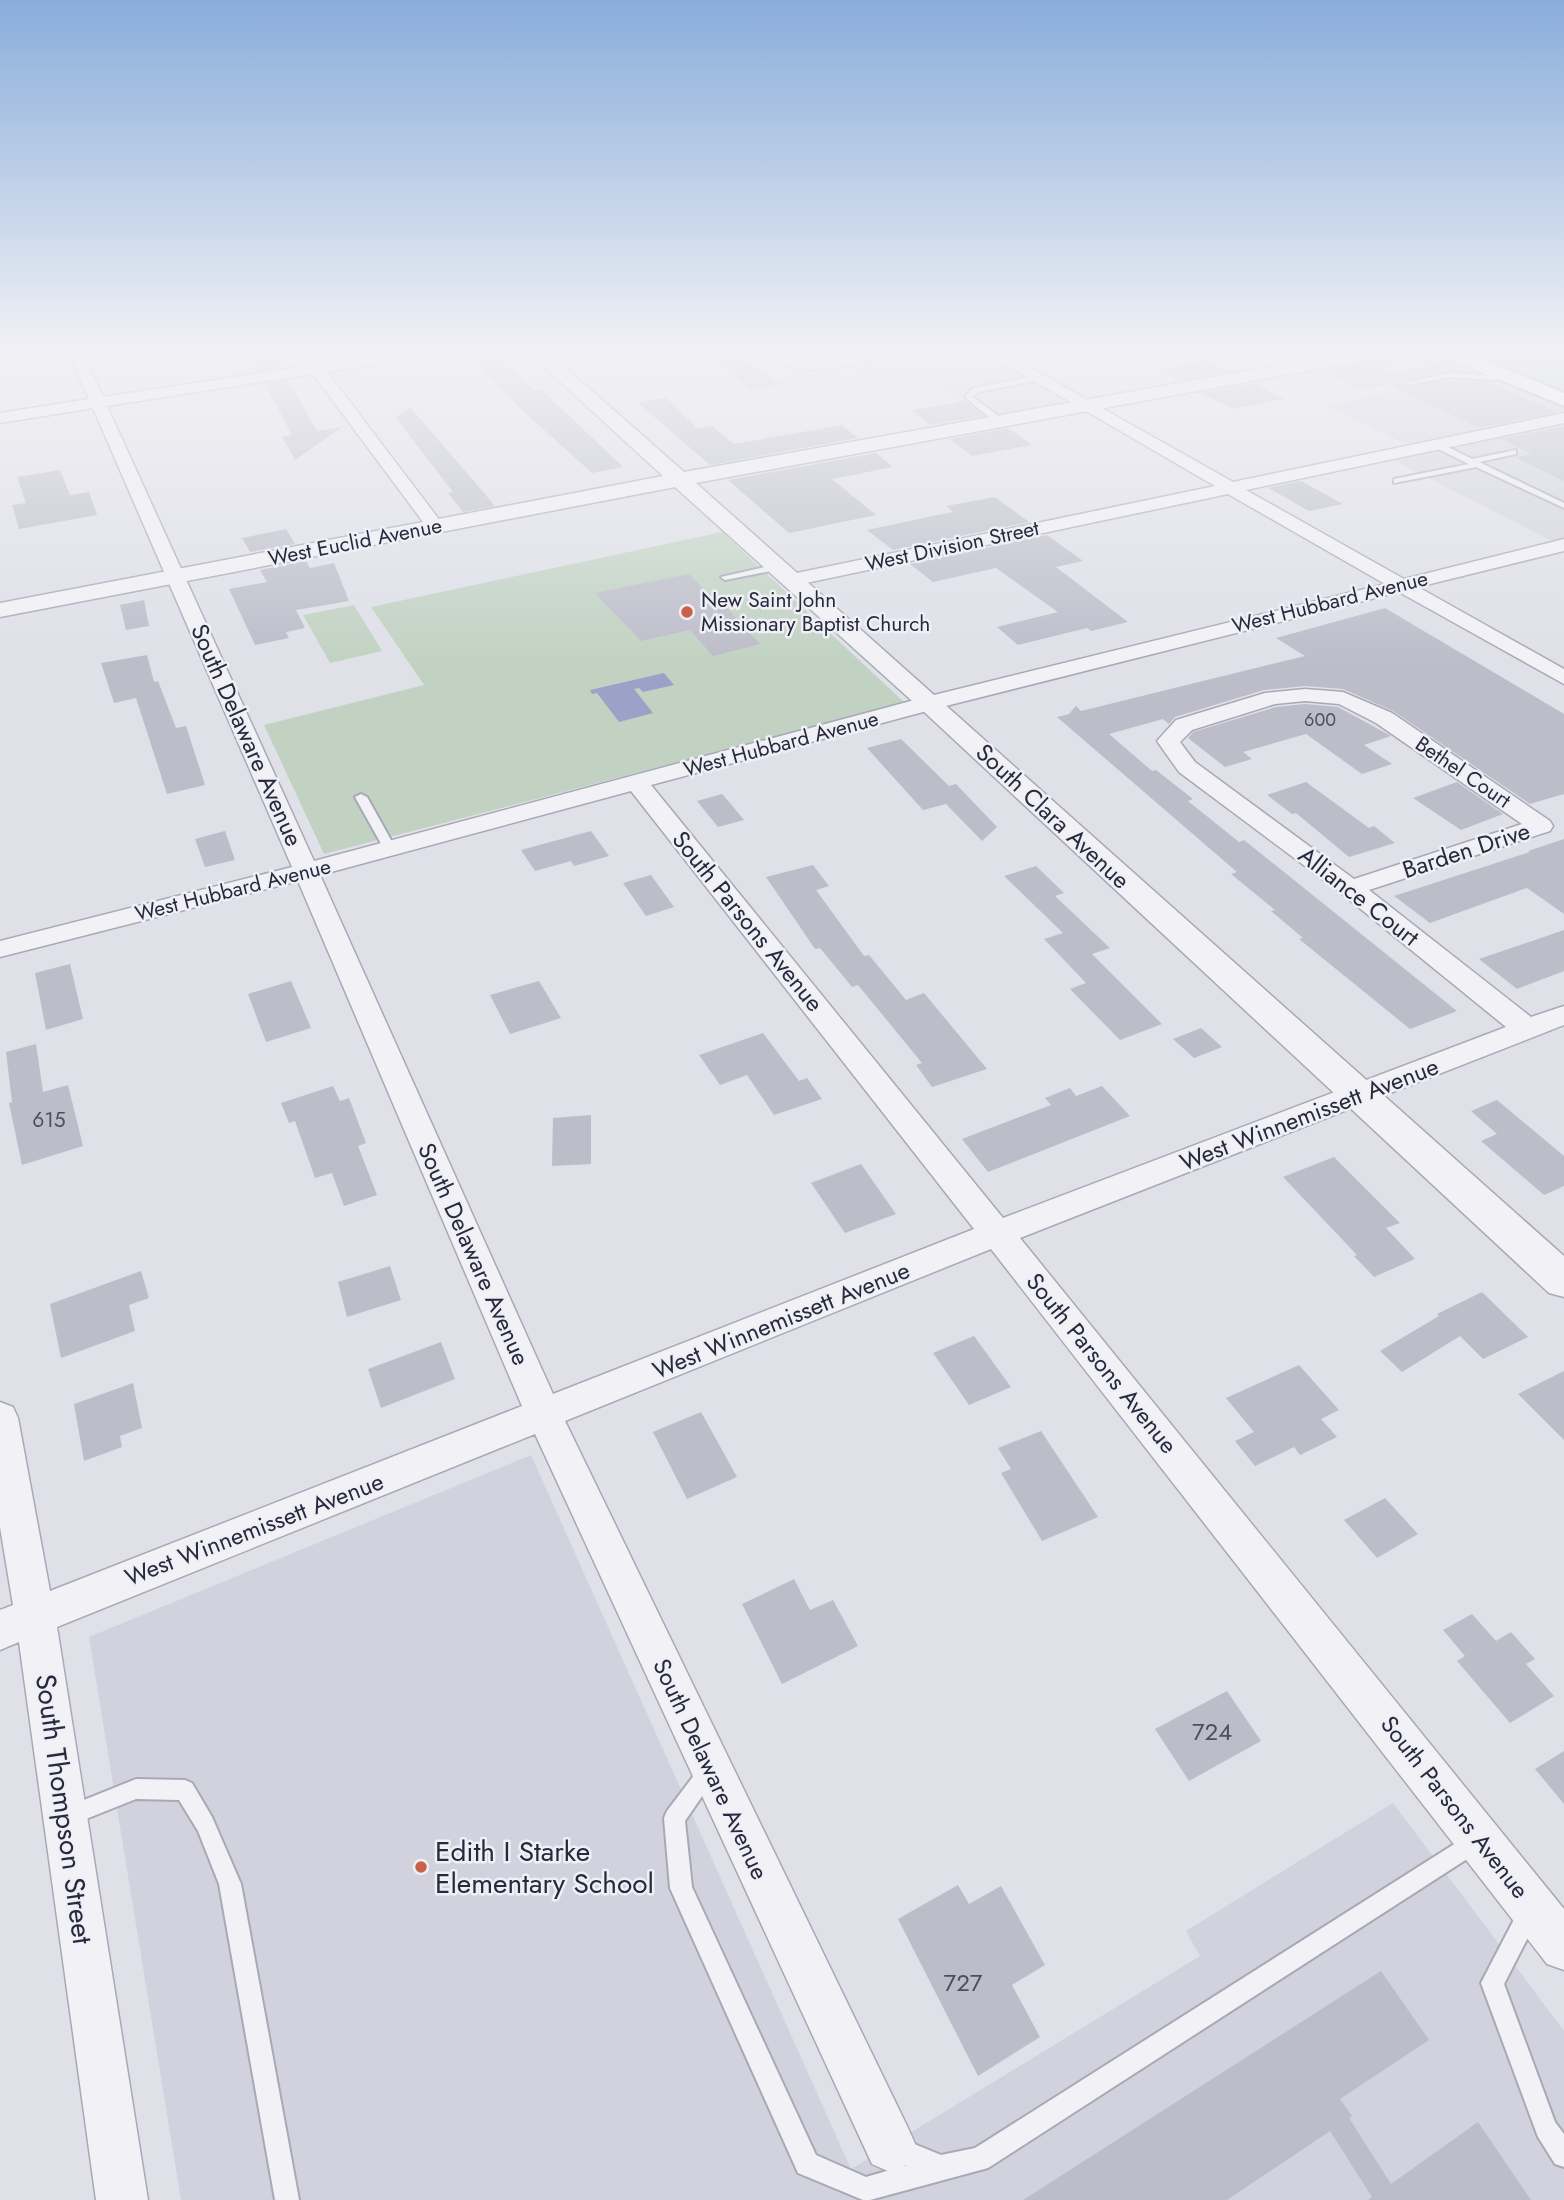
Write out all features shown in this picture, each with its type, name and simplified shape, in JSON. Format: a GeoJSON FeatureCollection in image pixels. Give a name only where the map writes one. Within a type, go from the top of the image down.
{"type":"FeatureCollection","features":[{"type":"Feature","properties":{"kind":"street","name":"South Delaware Avenue"},"geometry":{"type":"LineString","coordinates":[[123,457],[544,1415],[890,2146]]}},
{"type":"Feature","properties":{"kind":"street"},"geometry":{"type":"LineString","coordinates":[[383,457],[435,526]]}},
{"type":"Feature","properties":{"kind":"street","name":"South Clara Avenue"},"geometry":{"type":"LineString","coordinates":[[656,457],[1564,1281]]}},
{"type":"Feature","properties":{"kind":"street","name":"West Euclid Avenue"},"geometry":{"type":"LineString","coordinates":[[0,610],[803,457]]}},
{"type":"Feature","properties":{"kind":"street"},"geometry":{"type":"LineString","coordinates":[[1172,457],[1564,678]]}},
{"type":"Feature","properties":{"kind":"street","name":"West Division Street"},"geometry":{"type":"LineString","coordinates":[[785,573],[1373,457]]}},
{"type":"Feature","properties":{"kind":"street","name":"West Hubbard Avenue"},"geometry":{"type":"LineString","coordinates":[[0,949],[390,849],[930,703],[1564,545]]}},
{"type":"Feature","properties":{"kind":"street","name":"Bethel Court"},"geometry":{"type":"LineString","coordinates":[[1187,767],[1168,741],[1184,725],[1273,698],[1305,695],[1343,698],[1384,718],[1541,825]]}},
{"type":"Feature","properties":{"kind":"street","name":"Alliance Court"},"geometry":{"type":"LineString","coordinates":[[1187,767],[1350,888],[1528,1030]]}},
{"type":"Feature","properties":{"kind":"street","name":"South Parsons Avenue"},"geometry":{"type":"LineString","coordinates":[[637,783],[1481,1839],[1564,1947]]}},
{"type":"Feature","properties":{"kind":"street","name":"Barden Drive"},"geometry":{"type":"LineString","coordinates":[[1350,888],[1541,825]]}},
{"type":"Feature","properties":{"kind":"street","name":"West Winnemissett Avenue"},"geometry":{"type":"LineString","coordinates":[[18,1623],[998,1233],[1564,1015]]}},
{"type":"Feature","properties":{"kind":"street","name":"South Thompson Street"},"geometry":{"type":"LineString","coordinates":[[0,1418],[18,1623],[65,1818],[122,2200]]}},
{"type":"Feature","properties":{"kind":"lane"},"geometry":{"type":"LineString","coordinates":[[1462,457],[1564,506]]}},
{"type":"Feature","properties":{"kind":"lane"},"geometry":{"type":"LineString","coordinates":[[1397,481],[1497,457]]}},
{"type":"Feature","properties":{"kind":"lane"},"geometry":{"type":"LineString","coordinates":[[725,577],[785,573]]}},
{"type":"Feature","properties":{"kind":"lane"},"geometry":{"type":"LineString","coordinates":[[361,797],[390,849]]}},
{"type":"Feature","properties":{"kind":"lane"},"geometry":{"type":"LineString","coordinates":[[710,1769],[674,1818],[681,1888],[807,2164],[866,2189],[979,2159],[1481,1839]]}},
{"type":"Feature","properties":{"kind":"lane"},"geometry":{"type":"LineString","coordinates":[[65,1818],[136,1789],[186,1790],[205,1824],[230,1884],[287,2200]]}},
{"type":"Feature","properties":{"kind":"lane"},"geometry":{"type":"LineString","coordinates":[[1533,1906],[1492,1983],[1546,2129],[1564,2155]]}},
{"type":"Feature","properties":{"kind":"lane"},"geometry":{"type":"LineString","coordinates":[[890,2146],[941,2167]]}},
{"type":"Feature","properties":{"kind":"shaded area"},"geometry":{"type":"Polygon","coordinates":[[[1564,457],[1564,539],[1554,542],[1389,458],[1564,457]]]}},
{"type":"Feature","properties":{"kind":"shaded area","name":"Edith I Starke Elementary School"},"geometry":{"type":"Polygon","coordinates":[[[531,1455],[851,2169],[1200,1956],[1186,1931],[1393,1803],[1564,2031],[1564,2200],[181,2200],[89,1637],[531,1455]]]}},
{"type":"Feature","properties":{"kind":"green space"},"geometry":{"type":"Polygon","coordinates":[[[722,532],[905,703],[324,854],[264,725],[424,685],[371,607],[722,532]]]}},
{"type":"Feature","properties":{"kind":"green space"},"geometry":{"type":"Polygon","coordinates":[[[354,605],[382,651],[330,663],[303,615],[354,605]]]}},
{"type":"Feature","properties":{"kind":"water"},"geometry":{"type":"Polygon","coordinates":[[[664,673],[674,685],[643,692],[639,688],[634,689],[653,713],[619,722],[597,693],[592,694],[590,690],[664,673]]]}},
{"type":"Feature","properties":{"kind":"building"},"geometry":{"type":"Polygon","coordinates":[[[426,457],[453,457],[495,506],[463,512],[448,493],[453,492],[426,457]]]}},
{"type":"Feature","properties":{"kind":"building"},"geometry":{"type":"Polygon","coordinates":[[[574,457],[612,457],[623,467],[592,473],[574,457]]]}},
{"type":"Feature","properties":{"kind":"building"},"geometry":{"type":"Polygon","coordinates":[[[700,457],[756,457],[710,465],[700,457]]]}},
{"type":"Feature","properties":{"kind":"building"},"geometry":{"type":"Polygon","coordinates":[[[856,457],[880,457],[893,467],[832,479],[876,515],[789,533],[728,480],[856,457]]]}},
{"type":"Feature","properties":{"kind":"building"},"geometry":{"type":"Polygon","coordinates":[[[1515,457],[1564,457],[1564,481],[1515,457]]]}},
{"type":"Feature","properties":{"kind":"building"},"geometry":{"type":"Polygon","coordinates":[[[60,470],[70,495],[89,492],[97,515],[19,529],[12,505],[26,503],[17,477],[60,470]]]}},
{"type":"Feature","properties":{"kind":"building"},"geometry":{"type":"Polygon","coordinates":[[[1301,481],[1343,504],[1309,511],[1268,488],[1301,481]]]}},
{"type":"Feature","properties":{"kind":"building"},"geometry":{"type":"Polygon","coordinates":[[[995,497],[1029,522],[893,550],[867,530],[953,512],[946,506],[995,497]]]}},
{"type":"Feature","properties":{"kind":"building"},"geometry":{"type":"Polygon","coordinates":[[[286,529],[295,544],[250,552],[242,538],[286,529]]]}},
{"type":"Feature","properties":{"kind":"building"},"geometry":{"type":"Polygon","coordinates":[[[1047,535],[1083,561],[1056,567],[1128,622],[1091,631],[1087,628],[1018,645],[997,627],[1058,612],[996,568],[933,582],[910,564],[1047,535]]]}},
{"type":"Feature","properties":{"kind":"building"},"geometry":{"type":"Polygon","coordinates":[[[306,561],[310,568],[334,563],[349,601],[296,610],[305,628],[286,632],[289,638],[255,645],[229,589],[267,582],[260,570],[306,561]]]}},
{"type":"Feature","properties":{"kind":"building"},"geometry":{"type":"Polygon","coordinates":[[[689,574],[713,598],[718,598],[760,644],[713,656],[690,630],[641,641],[595,593],[689,574]]]}},
{"type":"Feature","properties":{"kind":"building"},"geometry":{"type":"Polygon","coordinates":[[[144,600],[149,626],[126,630],[120,605],[144,600]]]}},
{"type":"Feature","properties":{"kind":"building"},"geometry":{"type":"Polygon","coordinates":[[[1385,608],[1564,714],[1564,794],[1530,804],[1393,711],[1343,689],[1305,686],[1264,690],[1175,717],[1169,724],[1163,719],[1109,734],[1152,771],[1156,770],[1193,799],[1188,801],[1239,842],[1244,840],[1457,1011],[1410,1029],[1299,939],[1303,938],[1271,911],[1275,910],[1231,874],[1237,872],[1057,717],[1069,714],[1076,706],[1081,711],[1305,656],[1276,638],[1385,608]]]}},
{"type":"Feature","properties":{"kind":"building"},"geometry":{"type":"Polygon","coordinates":[[[147,655],[154,682],[158,681],[176,728],[186,726],[205,785],[167,794],[136,698],[114,703],[101,663],[147,655]]]}},
{"type":"Feature","properties":{"kind":"building"},"geometry":{"type":"Polygon","coordinates":[[[1305,704],[1338,707],[1391,736],[1364,745],[1392,764],[1362,774],[1306,734],[1243,752],[1252,759],[1225,767],[1188,738],[1193,732],[1276,707],[1305,704]]]}},
{"type":"Feature","properties":{"kind":"building"},"geometry":{"type":"Polygon","coordinates":[[[901,739],[949,786],[956,784],[997,827],[982,841],[946,804],[923,810],[867,748],[901,739]]]}},
{"type":"Feature","properties":{"kind":"building"},"geometry":{"type":"Polygon","coordinates":[[[1306,782],[1369,828],[1374,826],[1395,843],[1349,857],[1296,813],[1292,814],[1267,795],[1306,782]]]}},
{"type":"Feature","properties":{"kind":"building"},"geometry":{"type":"Polygon","coordinates":[[[1457,782],[1503,814],[1461,830],[1413,798],[1457,782]]]}},
{"type":"Feature","properties":{"kind":"building"},"geometry":{"type":"Polygon","coordinates":[[[722,794],[744,820],[718,827],[697,801],[722,794]]]}},
{"type":"Feature","properties":{"kind":"building"},"geometry":{"type":"Polygon","coordinates":[[[225,831],[235,860],[205,867],[195,839],[225,831]]]}},
{"type":"Feature","properties":{"kind":"building"},"geometry":{"type":"Polygon","coordinates":[[[591,831],[609,856],[574,866],[571,861],[535,871],[521,850],[591,831]]]}},
{"type":"Feature","properties":{"kind":"building"},"geometry":{"type":"Polygon","coordinates":[[[1564,839],[1564,914],[1527,888],[1430,923],[1394,896],[1530,852],[1528,851],[1564,839]]]}},
{"type":"Feature","properties":{"kind":"building"},"geometry":{"type":"Polygon","coordinates":[[[813,865],[829,886],[816,890],[864,956],[869,955],[906,1000],[924,993],[987,1069],[932,1087],[916,1065],[922,1063],[858,985],[852,987],[820,948],[815,949],[766,877],[813,865]]]}},
{"type":"Feature","properties":{"kind":"building"},"geometry":{"type":"Polygon","coordinates":[[[1036,866],[1064,893],[1055,896],[1110,948],[1092,954],[1162,1024],[1120,1040],[1070,989],[1086,983],[1044,939],[1063,933],[1004,876],[1036,866]]]}},
{"type":"Feature","properties":{"kind":"building"},"geometry":{"type":"Polygon","coordinates":[[[651,875],[674,907],[646,916],[623,883],[651,875]]]}},
{"type":"Feature","properties":{"kind":"building"},"geometry":{"type":"Polygon","coordinates":[[[1564,930],[1564,971],[1517,989],[1479,959],[1564,930]]]}},
{"type":"Feature","properties":{"kind":"building"},"geometry":{"type":"Polygon","coordinates":[[[70,964],[83,1019],[46,1030],[35,973],[70,964]]]}},
{"type":"Feature","properties":{"kind":"building"},"geometry":{"type":"Polygon","coordinates":[[[291,981],[311,1028],[266,1042],[248,994],[291,981]]]}},
{"type":"Feature","properties":{"kind":"building"},"geometry":{"type":"Polygon","coordinates":[[[539,981],[561,1018],[510,1034],[490,995],[539,981]]]}},
{"type":"Feature","properties":{"kind":"building"},"geometry":{"type":"Polygon","coordinates":[[[1201,1028],[1222,1047],[1194,1058],[1173,1039],[1201,1028]]]}},
{"type":"Feature","properties":{"kind":"building"},"geometry":{"type":"Polygon","coordinates":[[[763,1033],[799,1081],[807,1078],[822,1099],[774,1115],[747,1075],[720,1085],[699,1055],[763,1033]]]}},
{"type":"Feature","properties":{"kind":"building"},"geometry":{"type":"Polygon","coordinates":[[[36,1044],[43,1092],[68,1085],[83,1146],[22,1165],[9,1103],[12,1102],[6,1052],[36,1044]]]}},
{"type":"Feature","properties":{"kind":"building"},"geometry":{"type":"Polygon","coordinates":[[[333,1086],[340,1101],[349,1098],[366,1143],[358,1146],[377,1195],[344,1206],[332,1173],[315,1178],[295,1121],[289,1123],[281,1103],[333,1086]]]}},
{"type":"Feature","properties":{"kind":"building"},"geometry":{"type":"Polygon","coordinates":[[[1102,1086],[1130,1116],[988,1172],[962,1139],[1051,1105],[1045,1098],[1070,1088],[1076,1096],[1102,1086]]]}},
{"type":"Feature","properties":{"kind":"building"},"geometry":{"type":"Polygon","coordinates":[[[1497,1100],[1564,1156],[1564,1186],[1544,1195],[1481,1141],[1497,1134],[1471,1111],[1497,1100]]]}},
{"type":"Feature","properties":{"kind":"building"},"geometry":{"type":"Polygon","coordinates":[[[591,1115],[591,1164],[552,1166],[553,1118],[591,1115]]]}},
{"type":"Feature","properties":{"kind":"building"},"geometry":{"type":"Polygon","coordinates":[[[1334,1157],[1400,1223],[1386,1228],[1415,1259],[1374,1277],[1354,1256],[1357,1255],[1283,1177],[1334,1157]]]}},
{"type":"Feature","properties":{"kind":"building"},"geometry":{"type":"Polygon","coordinates":[[[861,1164],[896,1214],[845,1233],[811,1183],[861,1164]]]}},
{"type":"Feature","properties":{"kind":"building"},"geometry":{"type":"Polygon","coordinates":[[[390,1266],[401,1300],[347,1317],[338,1282],[390,1266]]]}},
{"type":"Feature","properties":{"kind":"building"},"geometry":{"type":"Polygon","coordinates":[[[141,1271],[149,1298],[129,1305],[135,1331],[61,1358],[50,1304],[141,1271]]]}},
{"type":"Feature","properties":{"kind":"building"},"geometry":{"type":"Polygon","coordinates":[[[1482,1292],[1528,1337],[1483,1359],[1460,1336],[1402,1372],[1380,1351],[1439,1316],[1437,1314],[1482,1292]]]}},
{"type":"Feature","properties":{"kind":"building"},"geometry":{"type":"Polygon","coordinates":[[[974,1336],[1011,1387],[969,1405],[933,1353],[974,1336]]]}},
{"type":"Feature","properties":{"kind":"building"},"geometry":{"type":"Polygon","coordinates":[[[441,1342],[455,1379],[381,1408],[368,1369],[441,1342]]]}},
{"type":"Feature","properties":{"kind":"building"},"geometry":{"type":"Polygon","coordinates":[[[1299,1365],[1339,1410],[1321,1419],[1337,1437],[1300,1455],[1294,1447],[1255,1466],[1235,1441],[1254,1432],[1226,1398],[1299,1365]]]}},
{"type":"Feature","properties":{"kind":"building"},"geometry":{"type":"Polygon","coordinates":[[[1564,1371],[1564,1440],[1518,1394],[1564,1371]]]}},
{"type":"Feature","properties":{"kind":"building"},"geometry":{"type":"Polygon","coordinates":[[[133,1383],[142,1428],[120,1436],[122,1447],[84,1461],[74,1404],[133,1383]]]}},
{"type":"Feature","properties":{"kind":"building"},"geometry":{"type":"Polygon","coordinates":[[[701,1412],[737,1477],[687,1499],[653,1432],[701,1412]]]}},
{"type":"Feature","properties":{"kind":"building"},"geometry":{"type":"Polygon","coordinates":[[[1041,1431],[1098,1517],[1042,1541],[1001,1473],[1011,1469],[998,1448],[1041,1431]]]}},
{"type":"Feature","properties":{"kind":"building"},"geometry":{"type":"Polygon","coordinates":[[[1385,1498],[1418,1534],[1377,1558],[1344,1520],[1385,1498]]]}},
{"type":"Feature","properties":{"kind":"building"},"geometry":{"type":"Polygon","coordinates":[[[794,1579],[810,1610],[833,1600],[858,1646],[782,1684],[742,1604],[794,1579]]]}},
{"type":"Feature","properties":{"kind":"building"},"geometry":{"type":"Polygon","coordinates":[[[1472,1614],[1496,1641],[1511,1632],[1535,1659],[1526,1664],[1554,1696],[1510,1723],[1457,1661],[1465,1656],[1443,1630],[1472,1614]]]}},
{"type":"Feature","properties":{"kind":"building"},"geometry":{"type":"Polygon","coordinates":[[[1227,1691],[1261,1741],[1189,1781],[1155,1729],[1227,1691]]]}},
{"type":"Feature","properties":{"kind":"building"},"geometry":{"type":"Polygon","coordinates":[[[1564,1751],[1564,1804],[1535,1769],[1564,1751]]]}},
{"type":"Feature","properties":{"kind":"building"},"geometry":{"type":"Polygon","coordinates":[[[958,1885],[969,1904],[1001,1886],[1045,1965],[1012,1985],[1040,2037],[978,2076],[898,1919],[958,1885]]]}},
{"type":"Feature","properties":{"kind":"building"},"geometry":{"type":"Polygon","coordinates":[[[1381,1971],[1429,2040],[1340,2099],[1391,2184],[1478,2122],[1531,2200],[1368,2200],[1372,2197],[1330,2131],[1227,2200],[1023,2200],[1381,1971]]]}},
{"type":"Feature","properties":{"kind":"place","name":"New Saint John Missionary Baptist Church"},"geometry":{"type":"Point","coordinates":[687,612]}},
{"type":"Feature","properties":{"kind":"place","name":"Edith I Starke Elementary School"},"geometry":{"type":"Point","coordinates":[421,1867]}}]}
